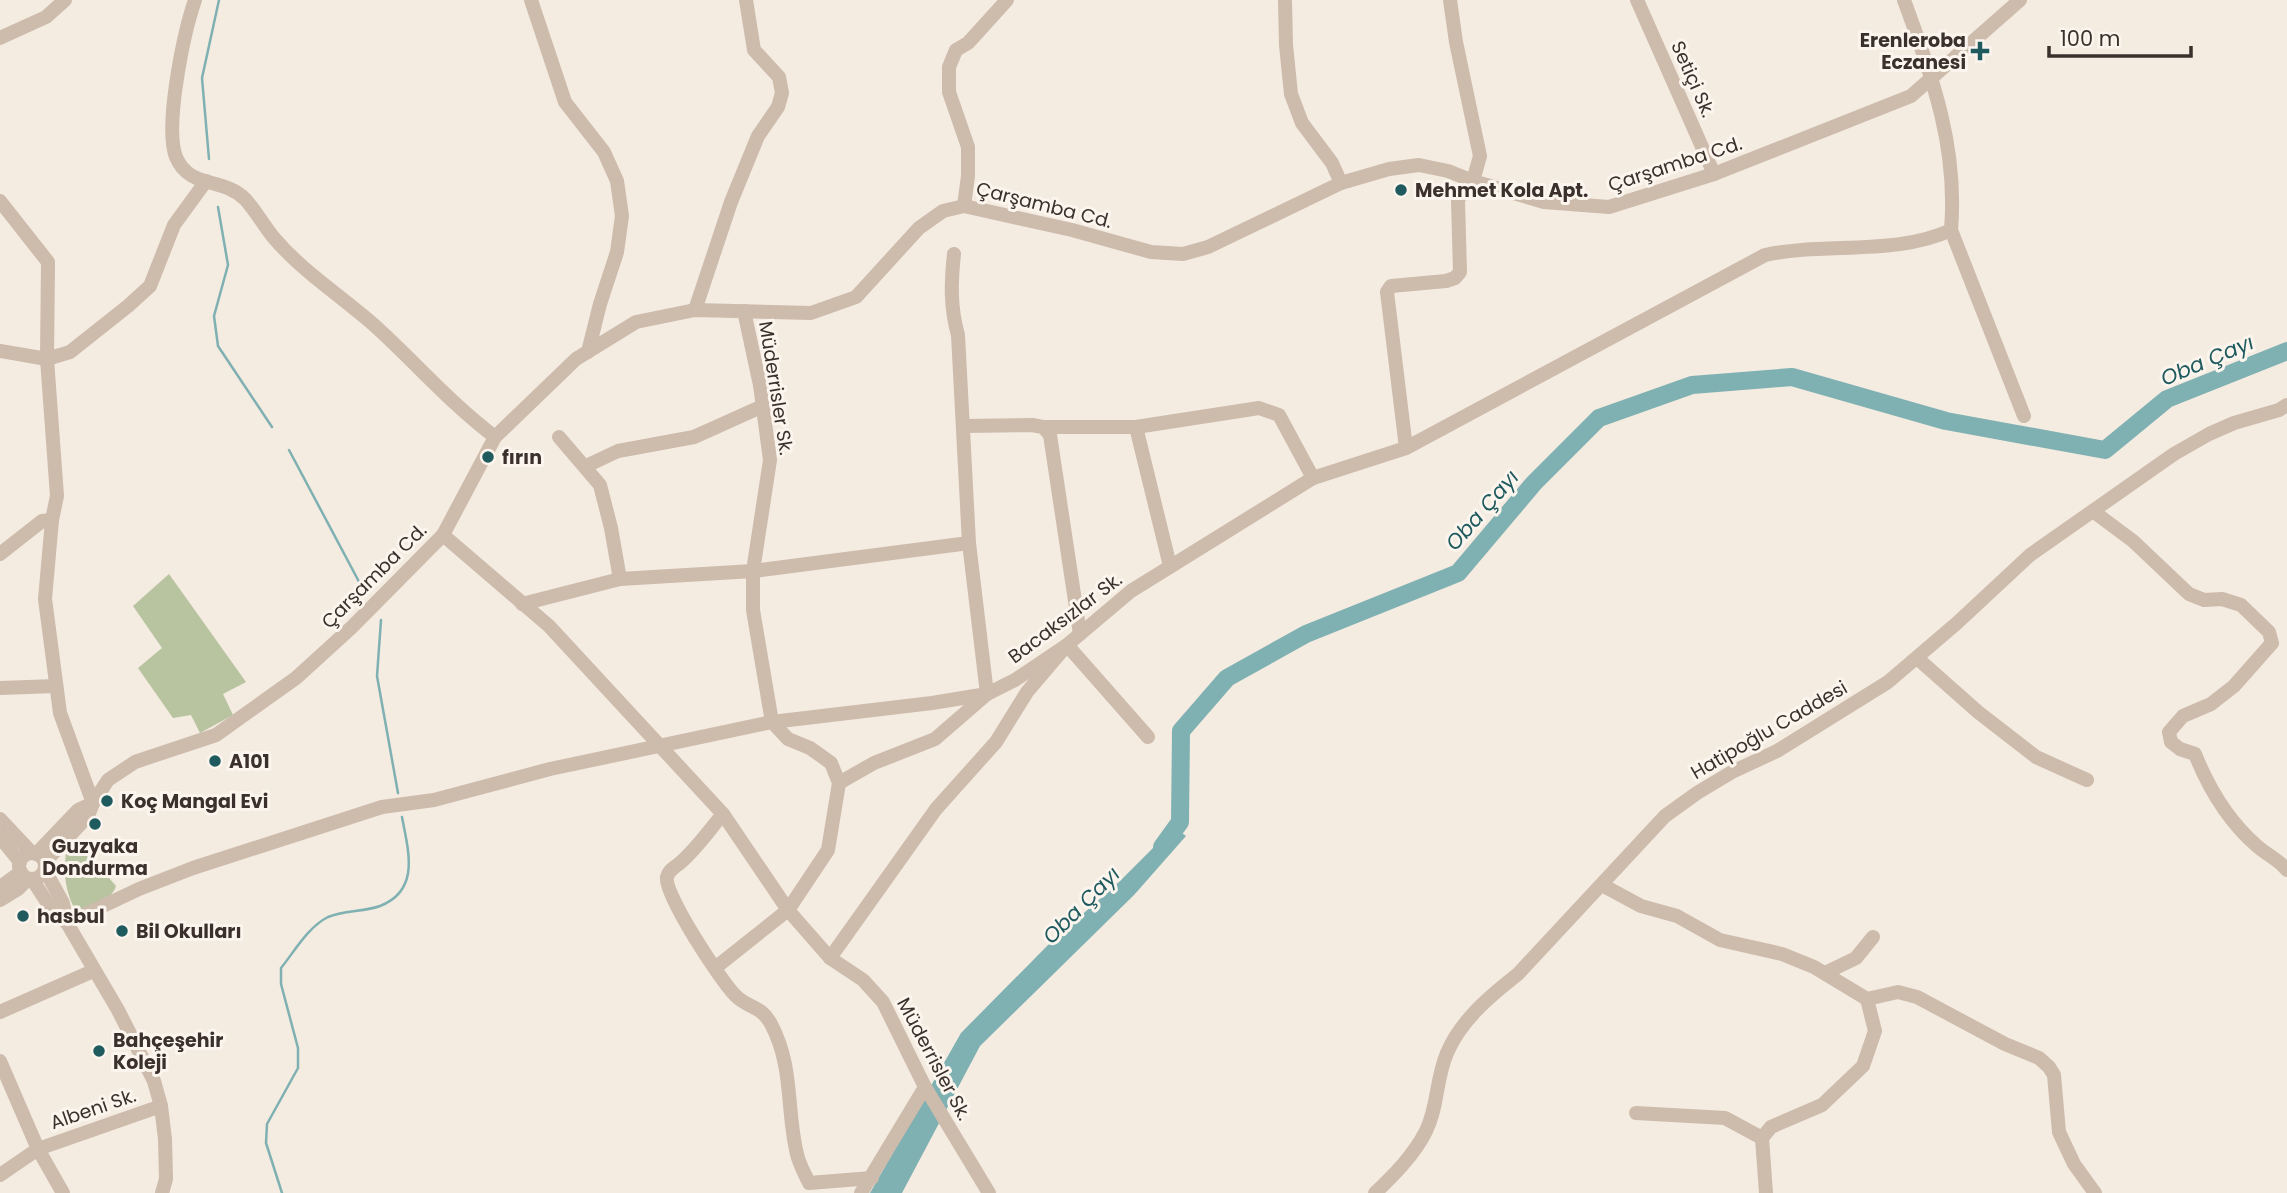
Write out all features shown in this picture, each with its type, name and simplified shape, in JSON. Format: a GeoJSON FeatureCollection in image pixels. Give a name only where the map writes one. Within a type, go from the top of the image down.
{"type":"FeatureCollection","features":[{"type":"Feature","properties":{"kind":"street"},"geometry":{"type":"LineString","coordinates":[[0,38],[46,17],[65,0]]}},
{"type":"Feature","properties":{"kind":"street"},"geometry":{"type":"LineString","coordinates":[[195,0],[187,24],[172,137],[180,166],[188,175],[231,188],[244,199],[274,237],[309,273],[373,325],[465,415],[495,436]]}},
{"type":"Feature","properties":{"kind":"street"},"geometry":{"type":"LineString","coordinates":[[531,0],[565,102],[604,152],[617,181],[622,216],[617,252],[588,352]]}},
{"type":"Feature","properties":{"kind":"street"},"geometry":{"type":"LineString","coordinates":[[695,310],[731,202],[758,136],[778,107],[782,93],[779,77],[754,50],[746,0]]}},
{"type":"Feature","properties":{"kind":"street"},"geometry":{"type":"LineString","coordinates":[[964,206],[968,147],[949,92],[949,67],[956,50],[968,43],[1007,0]]}},
{"type":"Feature","properties":{"kind":"street"},"geometry":{"type":"LineString","coordinates":[[1285,0],[1286,45],[1292,94],[1302,123],[1332,163],[1341,183]]}},
{"type":"Feature","properties":{"kind":"street"},"geometry":{"type":"LineString","coordinates":[[1406,448],[1387,292],[1391,286],[1446,281],[1461,272],[1458,201],[1462,191],[1473,181],[1480,156],[1450,0]]}},
{"type":"Feature","properties":{"kind":"street","name":"Setiçi Sk."},"geometry":{"type":"LineString","coordinates":[[1637,0],[1714,174]]}},
{"type":"Feature","properties":{"kind":"street"},"geometry":{"type":"LineString","coordinates":[[1904,0],[1933,78],[1947,136],[1953,197],[1951,230],[2024,416]]}},
{"type":"Feature","properties":{"kind":"street","name":"Çarşamba Cd."},"geometry":{"type":"LineString","coordinates":[[0,887],[32,866],[88,817],[93,803],[108,780],[135,762],[216,735],[296,678],[352,627],[443,535],[495,436],[576,359],[636,322],[695,310],[811,313],[856,297],[919,228],[943,211],[964,206],[1072,230],[1151,252],[1183,254],[1208,247],[1341,183],[1389,169],[1419,165],[1448,171],[1544,202],[1609,206],[1714,174],[1911,96],[2020,0]]}},
{"type":"Feature","properties":{"kind":"street"},"geometry":{"type":"LineString","coordinates":[[0,351],[47,359],[70,352],[150,286],[174,225],[206,181]]}},
{"type":"Feature","properties":{"kind":"street"},"geometry":{"type":"LineString","coordinates":[[0,201],[48,262],[47,359],[57,496],[52,520],[45,600],[60,713],[93,803]]}},
{"type":"Feature","properties":{"kind":"street","name":"Bacaksızlar Sk."},"geometry":{"type":"LineString","coordinates":[[839,783],[874,763],[935,739],[988,694],[1015,680],[1067,645],[1131,591],[1313,478],[1406,448],[1765,255],[1790,249],[1899,243],[1935,237],[1951,230]]}},
{"type":"Feature","properties":{"kind":"street"},"geometry":{"type":"LineString","coordinates":[[67,923],[193,867],[383,807],[434,800],[550,769],[772,722],[988,694],[970,543],[958,335],[951,299],[954,254]]}},
{"type":"Feature","properties":{"kind":"street","name":"Müderrisler Sk."},"geometry":{"type":"LineString","coordinates":[[744,311],[763,406],[770,460],[753,570],[753,610],[772,722]]}},
{"type":"Feature","properties":{"kind":"street","name":"Hatipoğlu Caddesi"},"geometry":{"type":"LineString","coordinates":[[1375,1193],[1401,1167],[1426,1130],[1447,1053],[1466,1021],[1518,974],[1665,816],[1697,793],[1732,772],[1777,751],[1888,682],[1917,659],[2030,555],[2174,454],[2209,434],[2287,405]]}},
{"type":"Feature","properties":{"kind":"street"},"geometry":{"type":"LineString","coordinates":[[586,466],[618,451],[694,437],[763,406]]}},
{"type":"Feature","properties":{"kind":"street"},"geometry":{"type":"LineString","coordinates":[[963,426],[1136,427],[1259,408],[1279,415],[1313,478]]}},
{"type":"Feature","properties":{"kind":"street"},"geometry":{"type":"LineString","coordinates":[[1043,427],[1050,435],[1080,634]]}},
{"type":"Feature","properties":{"kind":"street"},"geometry":{"type":"LineString","coordinates":[[1136,427],[1170,566]]}},
{"type":"Feature","properties":{"kind":"street"},"geometry":{"type":"LineString","coordinates":[[559,437],[600,485],[620,579]]}},
{"type":"Feature","properties":{"kind":"street"},"geometry":{"type":"LineString","coordinates":[[2094,512],[2133,541],[2189,594],[2204,600],[2222,599],[2241,605],[2269,632],[2272,643],[2234,686],[2211,704],[2183,716],[2169,733],[2171,742],[2180,749],[2195,754],[2205,780],[2220,805],[2257,846],[2277,859],[2287,870]]}},
{"type":"Feature","properties":{"kind":"street"},"geometry":{"type":"LineString","coordinates":[[0,554],[42,521],[52,520]]}},
{"type":"Feature","properties":{"kind":"street","name":"Müderrisler Sk."},"geometry":{"type":"LineString","coordinates":[[443,535],[549,626],[723,814],[788,910],[830,958],[863,980],[883,1002],[946,1126],[989,1193]]}},
{"type":"Feature","properties":{"kind":"street"},"geometry":{"type":"LineString","coordinates":[[522,604],[620,579],[753,570],[970,543]]}},
{"type":"Feature","properties":{"kind":"street"},"geometry":{"type":"LineString","coordinates":[[830,958],[936,809],[996,742],[1027,692],[1067,645],[1148,737]]}},
{"type":"Feature","properties":{"kind":"street"},"geometry":{"type":"LineString","coordinates":[[1917,659],[1978,712],[2036,757],[2087,780]]}},
{"type":"Feature","properties":{"kind":"street"},"geometry":{"type":"LineString","coordinates":[[0,688],[56,686]]}},
{"type":"Feature","properties":{"kind":"street"},"geometry":{"type":"LineString","coordinates":[[715,968],[788,910],[828,850],[839,783],[831,763],[810,747],[788,739],[772,722]]}},
{"type":"Feature","properties":{"kind":"street"},"geometry":{"type":"LineString","coordinates":[[723,814],[684,860],[669,871],[666,880],[671,895],[701,948],[732,993],[743,1003],[758,1007],[771,1024],[787,1071],[797,1154],[809,1183],[872,1178]]}},
{"type":"Feature","properties":{"kind":"street"},"geometry":{"type":"LineString","coordinates":[[0,819],[32,866]]}},
{"type":"Feature","properties":{"kind":"street"},"geometry":{"type":"LineString","coordinates":[[0,837],[32,866]]}},
{"type":"Feature","properties":{"kind":"street","name":"Çarşamba Cd."},"geometry":{"type":"LineString","coordinates":[[0,900],[18,889],[32,866]]}},
{"type":"Feature","properties":{"kind":"street","name":"Albeni Sk."},"geometry":{"type":"LineString","coordinates":[[32,866],[63,903],[67,923],[118,1010],[154,1081],[161,1106],[166,1179],[162,1193]]}},
{"type":"Feature","properties":{"kind":"street"},"geometry":{"type":"LineString","coordinates":[[1602,884],[1641,906],[1677,916],[1720,940],[1782,954],[1825,973],[1867,999],[1875,1031],[1863,1066],[1822,1105],[1771,1128],[1762,1138],[1766,1193]]}},
{"type":"Feature","properties":{"kind":"street"},"geometry":{"type":"LineString","coordinates":[[1825,973],[1856,957],[1873,937]]}},
{"type":"Feature","properties":{"kind":"street"},"geometry":{"type":"LineString","coordinates":[[0,1012],[93,971]]}},
{"type":"Feature","properties":{"kind":"street"},"geometry":{"type":"LineString","coordinates":[[1867,999],[1898,992],[1917,997],[2005,1044],[2039,1058],[2054,1075],[2059,1132],[2074,1164],[2095,1193]]}},
{"type":"Feature","properties":{"kind":"street","name":"Albeni Sk."},"geometry":{"type":"LineString","coordinates":[[0,1061],[38,1149],[63,1193]]}},
{"type":"Feature","properties":{"kind":"street"},"geometry":{"type":"LineString","coordinates":[[861,1193],[925,1087]]}},
{"type":"Feature","properties":{"kind":"street","name":"Albeni Sk."},"geometry":{"type":"LineString","coordinates":[[0,1175],[38,1149],[161,1106]]}},
{"type":"Feature","properties":{"kind":"street"},"geometry":{"type":"LineString","coordinates":[[1636,1113],[1725,1118],[1762,1138]]}},
{"type":"Feature","properties":{"kind":"green space"},"geometry":{"type":"Polygon","coordinates":[[[169,574],[246,682],[223,694],[233,715],[200,733],[191,715],[173,718],[138,668],[162,648],[133,606],[169,574]]]}},
{"type":"Feature","properties":{"kind":"green space"},"geometry":{"type":"Polygon","coordinates":[[[68,841],[96,863],[116,886],[110,896],[93,907],[75,910],[71,901],[65,876],[68,841]]]}},
{"type":"Feature","properties":{"kind":"water"},"geometry":{"type":"Polygon","coordinates":[[[1174,827],[1186,836],[1134,895],[980,1046],[902,1193],[870,1193],[961,1033],[1049,944],[1120,881],[1174,827]]]}},
{"type":"Feature","properties":{"kind":"waterway"},"geometry":{"type":"LineString","coordinates":[[209,159],[202,78],[219,0]]}},
{"type":"Feature","properties":{"kind":"waterway"},"geometry":{"type":"LineString","coordinates":[[218,207],[228,265],[214,316],[218,346],[272,427]]}},
{"type":"Feature","properties":{"kind":"waterway","name":"Oba Çayı"},"geometry":{"type":"LineString","coordinates":[[1162,847],[1180,822],[1181,731],[1227,678],[1306,634],[1458,573],[1534,483],[1599,418],[1692,385],[1792,377],[1946,421],[2105,450],[2167,399],[2287,351]]}},
{"type":"Feature","properties":{"kind":"waterway"},"geometry":{"type":"LineString","coordinates":[[289,450],[365,593]]}},
{"type":"Feature","properties":{"kind":"waterway"},"geometry":{"type":"LineString","coordinates":[[381,620],[377,676],[398,793]]}},
{"type":"Feature","properties":{"kind":"waterway"},"geometry":{"type":"LineString","coordinates":[[282,1193],[266,1143],[267,1124],[298,1068],[298,1048],[281,984],[281,968],[308,933],[321,921],[334,915],[380,906],[402,890],[409,868],[402,817]]}},
{"type":"Feature","properties":{"kind":"place","name":"Erenleroba Eczanesi"},"geometry":{"type":"Point","coordinates":[1980,51]}},
{"type":"Feature","properties":{"kind":"place","name":"Mehmet Kola Apt."},"geometry":{"type":"Point","coordinates":[1401,190]}},
{"type":"Feature","properties":{"kind":"place","name":"fırın"},"geometry":{"type":"Point","coordinates":[488,457]}},
{"type":"Feature","properties":{"kind":"place","name":"A101"},"geometry":{"type":"Point","coordinates":[215,761]}},
{"type":"Feature","properties":{"kind":"place","name":"Koç Mangal Evi"},"geometry":{"type":"Point","coordinates":[107,801]}},
{"type":"Feature","properties":{"kind":"place","name":"Guzyaka Dondurma"},"geometry":{"type":"Point","coordinates":[95,824]}},
{"type":"Feature","properties":{"kind":"place","name":"hasbul"},"geometry":{"type":"Point","coordinates":[23,916]}},
{"type":"Feature","properties":{"kind":"place","name":"Bil Okulları"},"geometry":{"type":"Point","coordinates":[122,931]}},
{"type":"Feature","properties":{"kind":"place","name":"Bahçeşehir Koleji"},"geometry":{"type":"Point","coordinates":[99,1051]}}]}
